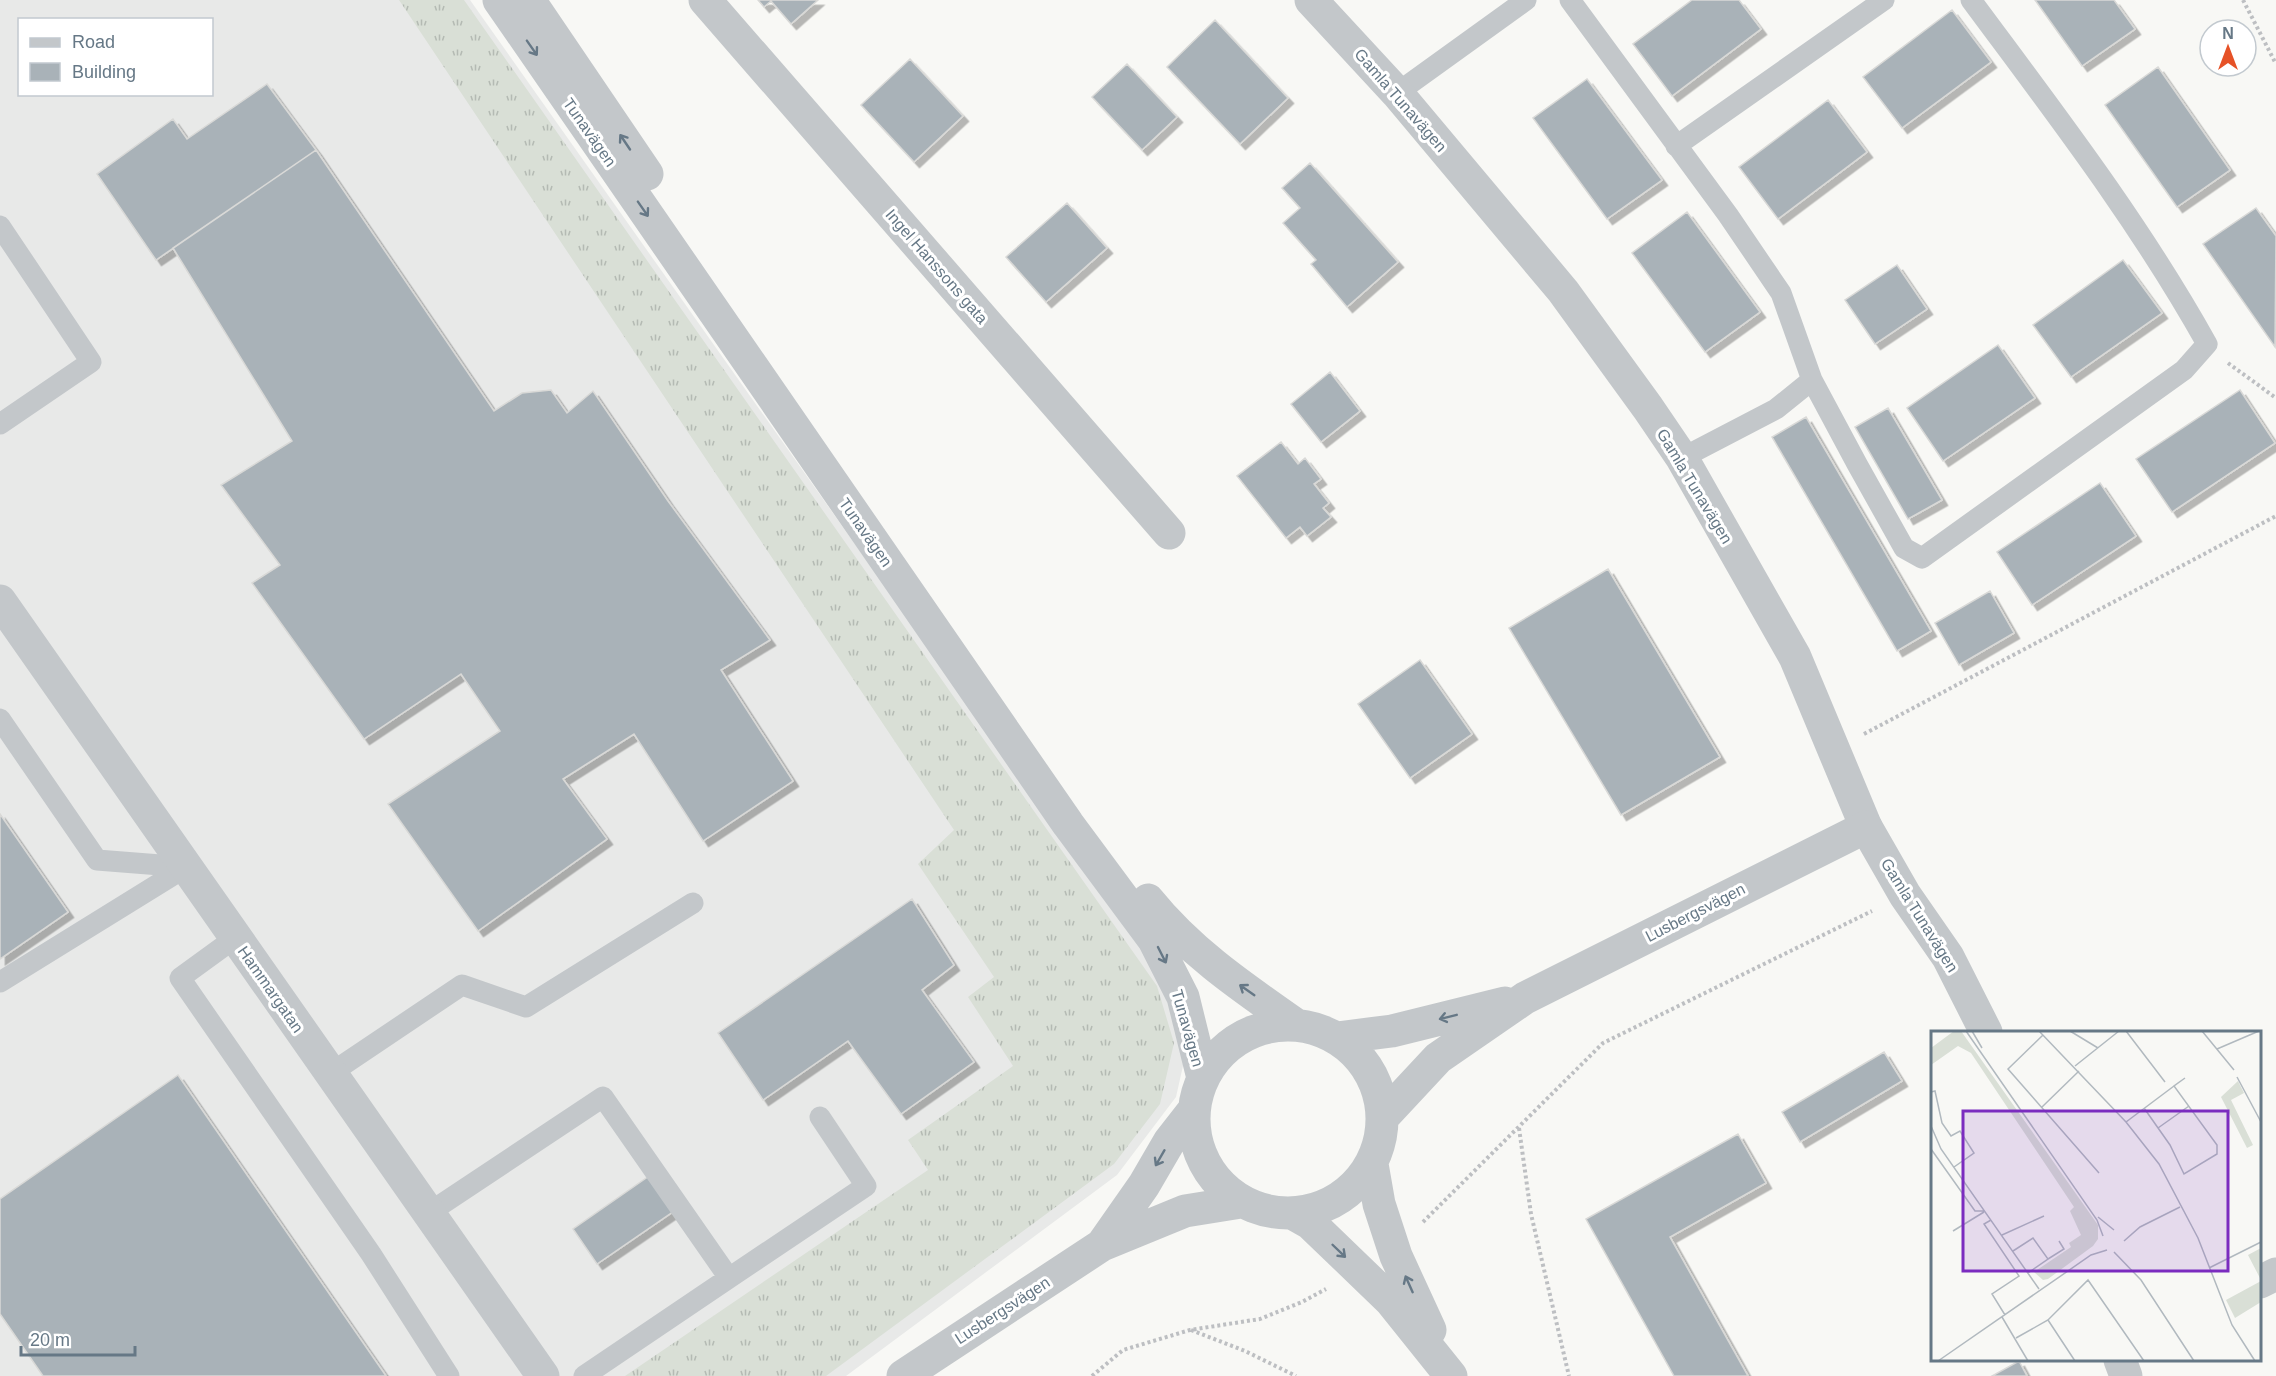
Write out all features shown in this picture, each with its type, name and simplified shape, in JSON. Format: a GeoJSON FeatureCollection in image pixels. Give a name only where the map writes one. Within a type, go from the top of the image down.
{"type":"FeatureCollection","features":[{"type":"Feature","properties":{"kind":"street","name":"Tunavägen"},"geometry":{"type":"LineString","coordinates":[[499,0],[1061,814],[1154,940],[1183,997],[1203,1078]]}},
{"type":"Feature","properties":{"kind":"street","name":"Tunavägen"},"geometry":{"type":"LineString","coordinates":[[529,0],[1095,836],[1170,928],[1216,969],[1295,1024]]}},
{"type":"Feature","properties":{"kind":"street","name":"Ingel Hanssons gata"},"geometry":{"type":"LineString","coordinates":[[705,0],[1169,532]]}},
{"type":"Feature","properties":{"kind":"street","name":"Gamla Tunavägen"},"geometry":{"type":"LineString","coordinates":[[1311,0],[1397,93],[1563,291],[1682,458],[1795,657],[1866,827],[1905,895],[1948,957],[1985,1031]]}},
{"type":"Feature","properties":{"kind":"street","name":"Hammargatan"},"geometry":{"type":"LineString","coordinates":[[0,601],[543,1376]]}},
{"type":"Feature","properties":{"kind":"street","name":"Lusbergsvägen"},"geometry":{"type":"LineString","coordinates":[[1383,1118],[1438,1058],[1525,998],[1866,827]]}},
{"type":"Feature","properties":{"kind":"street","name":"Lusbergsvägen"},"geometry":{"type":"LineString","coordinates":[[1337,1038],[1392,1031],[1525,998]]}},
{"type":"Feature","properties":{"kind":"street"},"geometry":{"type":"LineString","coordinates":[[1295,1024],[1317,1029],[1337,1038],[1362,1059],[1377,1086],[1383,1118],[1382,1138],[1372,1164],[1361,1180],[1342,1197],[1319,1209],[1294,1214],[1266,1212],[1241,1202],[1222,1188],[1208,1170],[1198,1149],[1194,1130],[1194,1110],[1203,1078],[1218,1055],[1241,1037],[1266,1027],[1295,1024]]}},
{"type":"Feature","properties":{"kind":"street","name":"Lusbergsvägen"},"geometry":{"type":"LineString","coordinates":[[1102,1245],[1144,1185],[1169,1142],[1194,1110]]}},
{"type":"Feature","properties":{"kind":"street"},"geometry":{"type":"LineString","coordinates":[[1372,1164],[1379,1204],[1396,1256],[1451,1376]]}},
{"type":"Feature","properties":{"kind":"street","name":"Lusbergsvägen"},"geometry":{"type":"LineString","coordinates":[[903,1376],[1102,1245],[1185,1211],[1241,1202]]}},
{"type":"Feature","properties":{"kind":"street"},"geometry":{"type":"LineString","coordinates":[[1294,1214],[1310,1223],[1390,1300],[1451,1376]]}},
{"type":"Feature","properties":{"kind":"street"},"geometry":{"type":"LineString","coordinates":[[2261,1281],[2276,1274]]}},
{"type":"Feature","properties":{"kind":"street"},"geometry":{"type":"LineString","coordinates":[[2121,1361],[2126,1376]]}},
{"type":"Feature","properties":{"kind":"lane"},"geometry":{"type":"LineString","coordinates":[[1397,93],[1526,0]]}},
{"type":"Feature","properties":{"kind":"lane"},"geometry":{"type":"LineString","coordinates":[[1570,0],[1728,215],[1781,293],[1812,380],[1904,548],[1922,558],[2184,370],[2207,344],[2180,296],[2099,173],[1971,0]]}},
{"type":"Feature","properties":{"kind":"lane"},"geometry":{"type":"LineString","coordinates":[[1676,146],[1884,0]]}},
{"type":"Feature","properties":{"kind":"lane"},"geometry":{"type":"LineString","coordinates":[[0,226],[91,362],[0,424]]}},
{"type":"Feature","properties":{"kind":"lane"},"geometry":{"type":"LineString","coordinates":[[1682,458],[1776,409],[1812,380]]}},
{"type":"Feature","properties":{"kind":"lane"},"geometry":{"type":"LineString","coordinates":[[0,718],[97,860],[186,867]]}},
{"type":"Feature","properties":{"kind":"lane"},"geometry":{"type":"LineString","coordinates":[[0,982],[186,867]]}},
{"type":"Feature","properties":{"kind":"lane"},"geometry":{"type":"LineString","coordinates":[[331,1072],[462,984],[526,1007],[693,903]]}},
{"type":"Feature","properties":{"kind":"lane"},"geometry":{"type":"LineString","coordinates":[[235,938],[180,978],[371,1254],[449,1376]]}},
{"type":"Feature","properties":{"kind":"lane"},"geometry":{"type":"LineString","coordinates":[[430,1212],[603,1096],[729,1278]]}},
{"type":"Feature","properties":{"kind":"lane"},"geometry":{"type":"LineString","coordinates":[[584,1376],[866,1186],[820,1118]]}},
{"type":"Feature","properties":{"kind":"path"},"geometry":{"type":"LineString","coordinates":[[2243,0],[2276,64]]}},
{"type":"Feature","properties":{"kind":"path"},"geometry":{"type":"LineString","coordinates":[[2207,344],[2212,352],[2276,398]]}},
{"type":"Feature","properties":{"kind":"path"},"geometry":{"type":"LineString","coordinates":[[1835,750],[2276,516]]}},
{"type":"Feature","properties":{"kind":"path"},"geometry":{"type":"LineString","coordinates":[[1414,1230],[1603,1043],[1905,895]]}},
{"type":"Feature","properties":{"kind":"path"},"geometry":{"type":"LineString","coordinates":[[1519,1127],[1531,1214],[1569,1376]]}},
{"type":"Feature","properties":{"kind":"path"},"geometry":{"type":"LineString","coordinates":[[1092,1376],[1123,1350],[1190,1329],[1260,1319],[1302,1302],[1335,1285]]}},
{"type":"Feature","properties":{"kind":"path"},"geometry":{"type":"LineString","coordinates":[[1190,1329],[1245,1351],[1296,1376]]}},
{"type":"Feature","properties":{"kind":"shaded area"},"geometry":{"type":"Polygon","coordinates":[[[0,0],[470,0],[1171,991],[1187,1048],[1176,1097],[1117,1175],[846,1376],[0,1376],[0,0]]]}},
{"type":"Feature","properties":{"kind":"green space"},"geometry":{"type":"Polygon","coordinates":[[[399,0],[464,0],[1157,986],[1174,1043],[1160,1104],[1114,1164],[826,1376],[625,1376],[928,1170],[908,1140],[1013,1066],[968,997],[994,977],[918,864],[954,830],[399,0]]]}},
{"type":"Feature","properties":{"kind":"building"},"geometry":{"type":"Polygon","coordinates":[[[758,0],[818,0],[791,24],[771,1],[764,7],[758,0]]]}},
{"type":"Feature","properties":{"kind":"building"},"geometry":{"type":"Polygon","coordinates":[[[1692,0],[1739,0],[1761,29],[1672,96],[1633,44],[1692,0]]]}},
{"type":"Feature","properties":{"kind":"building"},"geometry":{"type":"Polygon","coordinates":[[[2035,0],[2114,0],[2135,29],[2082,66],[2035,0]]]}},
{"type":"Feature","properties":{"kind":"building"},"geometry":{"type":"Polygon","coordinates":[[[1952,10],[1991,62],[1902,128],[1863,77],[1952,10]]]}},
{"type":"Feature","properties":{"kind":"building"},"geometry":{"type":"Polygon","coordinates":[[[1215,20],[1288,98],[1240,144],[1167,67],[1215,20]]]}},
{"type":"Feature","properties":{"kind":"building"},"geometry":{"type":"Polygon","coordinates":[[[910,59],[963,116],[914,162],[861,105],[910,59]]]}},
{"type":"Feature","properties":{"kind":"building"},"geometry":{"type":"Polygon","coordinates":[[[1127,64],[1177,117],[1142,150],[1092,97],[1127,64]]]}},
{"type":"Feature","properties":{"kind":"building"},"geometry":{"type":"Polygon","coordinates":[[[2158,67],[2230,170],[2177,207],[2105,105],[2158,67]]]}},
{"type":"Feature","properties":{"kind":"building"},"geometry":{"type":"Polygon","coordinates":[[[1587,79],[1662,180],[1607,219],[1533,118],[1587,79]]]}},
{"type":"Feature","properties":{"kind":"building"},"geometry":{"type":"Polygon","coordinates":[[[267,84],[316,150],[156,260],[97,174],[173,119],[187,139],[267,84]]]}},
{"type":"Feature","properties":{"kind":"building"},"geometry":{"type":"Polygon","coordinates":[[[1828,100],[1867,152],[1778,219],[1739,167],[1828,100]]]}},
{"type":"Feature","properties":{"kind":"building"},"geometry":{"type":"Polygon","coordinates":[[[316,150],[494,411],[522,393],[551,390],[567,413],[593,391],[668,501],[770,640],[721,670],[793,781],[703,841],[634,734],[563,779],[607,839],[478,931],[388,804],[500,731],[461,674],[364,739],[252,583],[280,565],[221,485],[292,441],[173,248],[316,150]]]}},
{"type":"Feature","properties":{"kind":"building"},"geometry":{"type":"Polygon","coordinates":[[[1310,163],[1398,262],[1347,307],[1311,264],[1316,260],[1283,223],[1300,208],[1282,188],[1310,163]]]}},
{"type":"Feature","properties":{"kind":"building"},"geometry":{"type":"Polygon","coordinates":[[[1067,203],[1107,248],[1046,302],[1006,257],[1067,203]]]}},
{"type":"Feature","properties":{"kind":"building"},"geometry":{"type":"Polygon","coordinates":[[[2256,208],[2276,236],[2275,347],[2203,244],[2256,208]]]}},
{"type":"Feature","properties":{"kind":"building"},"geometry":{"type":"Polygon","coordinates":[[[1687,212],[1760,312],[1705,352],[1632,253],[1687,212]]]}},
{"type":"Feature","properties":{"kind":"building"},"geometry":{"type":"Polygon","coordinates":[[[2123,260],[2162,313],[2071,377],[2033,325],[2123,260]]]}},
{"type":"Feature","properties":{"kind":"building"},"geometry":{"type":"Polygon","coordinates":[[[1897,265],[1927,309],[1875,344],[1845,300],[1897,265]]]}},
{"type":"Feature","properties":{"kind":"building"},"geometry":{"type":"Polygon","coordinates":[[[1998,345],[2035,398],[1943,461],[1907,408],[1998,345]]]}},
{"type":"Feature","properties":{"kind":"building"},"geometry":{"type":"Polygon","coordinates":[[[1330,372],[1360,411],[1321,442],[1291,404],[1330,372]]]}},
{"type":"Feature","properties":{"kind":"building"},"geometry":{"type":"Polygon","coordinates":[[[2240,390],[2275,443],[2172,512],[2136,459],[2240,390]]]}},
{"type":"Feature","properties":{"kind":"building"},"geometry":{"type":"Polygon","coordinates":[[[1888,408],[1942,500],[1908,519],[1855,427],[1888,408]]]}},
{"type":"Feature","properties":{"kind":"building"},"geometry":{"type":"Polygon","coordinates":[[[1806,417],[1931,631],[1897,651],[1772,437],[1806,417]]]}},
{"type":"Feature","properties":{"kind":"building"},"geometry":{"type":"Polygon","coordinates":[[[1281,442],[1298,464],[1305,458],[1321,479],[1314,484],[1329,503],[1323,508],[1331,517],[1307,536],[1300,527],[1286,538],[1237,476],[1281,442]]]}},
{"type":"Feature","properties":{"kind":"building"},"geometry":{"type":"Polygon","coordinates":[[[2100,483],[2136,536],[2032,605],[1997,552],[2100,483]]]}},
{"type":"Feature","properties":{"kind":"building"},"geometry":{"type":"Polygon","coordinates":[[[1608,569],[1720,757],[1621,815],[1509,628],[1608,569]]]}},
{"type":"Feature","properties":{"kind":"building"},"geometry":{"type":"Polygon","coordinates":[[[1990,591],[2014,633],[1959,665],[1935,623],[1990,591]]]}},
{"type":"Feature","properties":{"kind":"building"},"geometry":{"type":"Polygon","coordinates":[[[1420,660],[1472,734],[1410,778],[1358,704],[1420,660]]]}},
{"type":"Feature","properties":{"kind":"building"},"geometry":{"type":"Polygon","coordinates":[[[0,814],[68,912],[0,959],[0,814]]]}},
{"type":"Feature","properties":{"kind":"building"},"geometry":{"type":"Polygon","coordinates":[[[912,899],[954,965],[922,990],[974,1062],[901,1114],[848,1041],[763,1100],[718,1033],[912,899]]]}},
{"type":"Feature","properties":{"kind":"building"},"geometry":{"type":"Polygon","coordinates":[[[1884,1052],[1902,1081],[1800,1142],[1782,1112],[1884,1052]]]}},
{"type":"Feature","properties":{"kind":"building"},"geometry":{"type":"Polygon","coordinates":[[[178,1075],[386,1376],[43,1376],[0,1314],[0,1199],[178,1075]]]}},
{"type":"Feature","properties":{"kind":"building"},"geometry":{"type":"Polygon","coordinates":[[[1738,1134],[1766,1183],[1670,1237],[1748,1376],[1674,1376],[1586,1219],[1738,1134]]]}},
{"type":"Feature","properties":{"kind":"building"},"geometry":{"type":"Polygon","coordinates":[[[652,1174],[677,1209],[597,1264],[573,1229],[652,1174]]]}},
{"type":"Feature","properties":{"kind":"building"},"geometry":{"type":"Polygon","coordinates":[[[2019,1361],[2027,1376],[1992,1376],[2019,1361]]]}}]}
